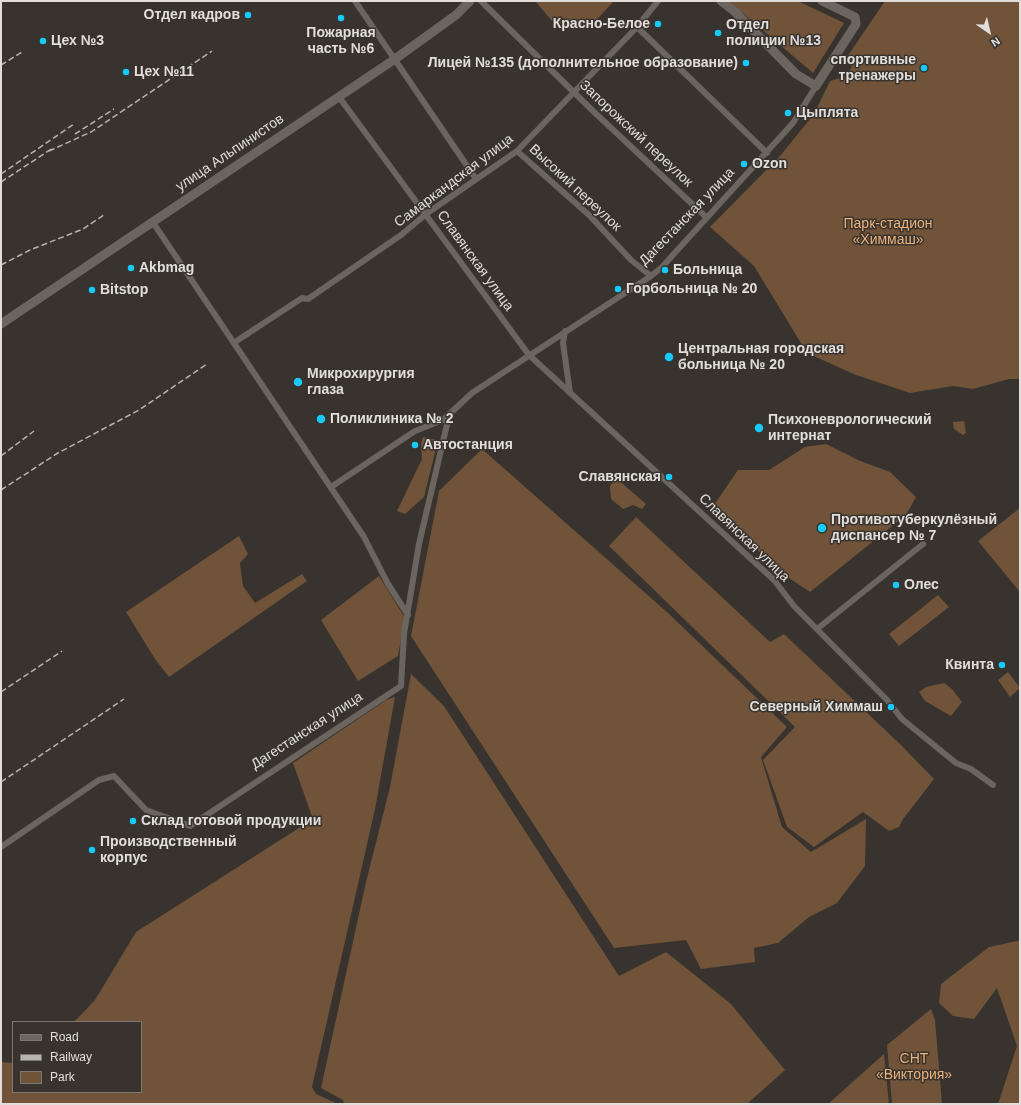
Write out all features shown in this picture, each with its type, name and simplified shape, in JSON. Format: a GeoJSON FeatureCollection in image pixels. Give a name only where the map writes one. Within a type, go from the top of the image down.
{"type":"FeatureCollection","features":[{"type":"Feature","properties":{"kind":"main road","name":"улица Альпинистов"},"geometry":{"type":"LineString","coordinates":[[1,324],[395,59],[449,20],[470,1]]}},
{"type":"Feature","properties":{"kind":"main road"},"geometry":{"type":"LineString","coordinates":[[721,1],[734,11],[796,74],[816,86]]}},
{"type":"Feature","properties":{"kind":"main road","name":"Дагестанская улица"},"geometry":{"type":"LineString","coordinates":[[816,86],[856,24],[856,17],[822,1]]}},
{"type":"Feature","properties":{"kind":"street"},"geometry":{"type":"LineString","coordinates":[[355,1],[476,179]]}},
{"type":"Feature","properties":{"kind":"street","name":"Запорожский переулок"},"geometry":{"type":"LineString","coordinates":[[481,1],[573,92],[706,217]]}},
{"type":"Feature","properties":{"kind":"street","name":"Самаркандская улица"},"geometry":{"type":"LineString","coordinates":[[235,342],[302,298],[308,299],[324,289],[401,235],[426,214],[517,151],[637,27],[658,1]]}},
{"type":"Feature","properties":{"kind":"street"},"geometry":{"type":"LineString","coordinates":[[637,27],[767,153]]}},
{"type":"Feature","properties":{"kind":"street","name":"Дагестанская улица"},"geometry":{"type":"LineString","coordinates":[[331,487],[415,431],[440,422],[449,416],[465,399],[565,331],[651,276],[767,153],[793,123],[816,86]]}},
{"type":"Feature","properties":{"kind":"street","name":"Славянская улица"},"geometry":{"type":"LineString","coordinates":[[339,97],[529,355],[769,576],[794,606],[902,719],[956,763],[971,769],[993,786]]}},
{"type":"Feature","properties":{"kind":"street","name":"Высокий переулок"},"geometry":{"type":"LineString","coordinates":[[517,151],[590,215],[631,260],[651,276]]}},
{"type":"Feature","properties":{"kind":"street"},"geometry":{"type":"LineString","coordinates":[[152,222],[235,342],[364,537],[388,584],[408,615]]}},
{"type":"Feature","properties":{"kind":"street"},"geometry":{"type":"LineString","coordinates":[[565,331],[563,342],[568,388],[571,394]]}},
{"type":"Feature","properties":{"kind":"street","name":"Дагестанская улица"},"geometry":{"type":"LineString","coordinates":[[1,847],[98,780],[114,776],[146,810],[190,826],[401,686],[404,634],[419,544],[449,416]]}},
{"type":"Feature","properties":{"kind":"street"},"geometry":{"type":"LineString","coordinates":[[817,629],[923,544]]}},
{"type":"Feature","properties":{"kind":"green space"},"geometry":{"type":"Polygon","coordinates":[[[535,1],[614,1],[591,26],[559,29],[535,1]]]}},
{"type":"Feature","properties":{"kind":"green space"},"geometry":{"type":"Polygon","coordinates":[[[725,1],[798,1],[844,23],[813,73],[732,4],[725,1]]]}},
{"type":"Feature","properties":{"kind":"green space","name":"Парк-стадион «Химмаш»"},"geometry":{"type":"Polygon","coordinates":[[[885,1],[1020,1],[1020,379],[1009,379],[973,389],[953,386],[910,393],[856,375],[807,353],[754,266],[710,227],[780,156],[814,114],[830,81],[839,78],[841,80],[852,67],[847,57],[885,1]]]}},
{"type":"Feature","properties":{"kind":"green space"},"geometry":{"type":"Polygon","coordinates":[[[964,421],[966,433],[963,435],[954,429],[953,422],[964,421]]]}},
{"type":"Feature","properties":{"kind":"green space"},"geometry":{"type":"Polygon","coordinates":[[[423,437],[438,440],[424,497],[405,514],[397,511],[422,459],[421,443],[423,437]]]}},
{"type":"Feature","properties":{"kind":"green space","name":"Противотуберкулёзный диспансер № 7"},"geometry":{"type":"Polygon","coordinates":[[[826,444],[858,460],[890,472],[916,497],[906,515],[810,592],[777,570],[714,505],[738,470],[769,470],[805,447],[826,444]]]}},
{"type":"Feature","properties":{"kind":"green space"},"geometry":{"type":"Polygon","coordinates":[[[482,449],[668,613],[787,727],[761,757],[782,827],[811,852],[866,819],[865,866],[837,903],[809,917],[778,943],[754,948],[755,962],[701,969],[686,940],[614,948],[411,636],[439,491],[482,449]]]}},
{"type":"Feature","properties":{"kind":"green space"},"geometry":{"type":"Polygon","coordinates":[[[616,478],[646,504],[642,509],[633,505],[623,509],[611,499],[610,486],[616,478]]]}},
{"type":"Feature","properties":{"kind":"green space"},"geometry":{"type":"Polygon","coordinates":[[[1020,508],[1020,592],[978,541],[1020,508]]]}},
{"type":"Feature","properties":{"kind":"green space"},"geometry":{"type":"Polygon","coordinates":[[[636,517],[770,642],[784,634],[901,745],[934,779],[903,819],[899,827],[889,831],[863,812],[814,847],[787,827],[763,760],[795,727],[609,546],[636,517]]]}},
{"type":"Feature","properties":{"kind":"green space"},"geometry":{"type":"Polygon","coordinates":[[[239,536],[248,554],[240,563],[243,586],[255,603],[302,574],[307,581],[169,677],[155,659],[126,612],[239,536]]]}},
{"type":"Feature","properties":{"kind":"green space"},"geometry":{"type":"Polygon","coordinates":[[[379,576],[405,618],[398,656],[358,681],[321,620],[379,576]]]}},
{"type":"Feature","properties":{"kind":"green space"},"geometry":{"type":"Polygon","coordinates":[[[938,595],[949,607],[899,646],[889,634],[938,595]]]}},
{"type":"Feature","properties":{"kind":"green space"},"geometry":{"type":"Polygon","coordinates":[[[1008,672],[1020,688],[1010,697],[998,680],[1008,672]]]}},
{"type":"Feature","properties":{"kind":"green space"},"geometry":{"type":"Polygon","coordinates":[[[411,674],[444,706],[619,976],[666,952],[731,1004],[785,1070],[747,1104],[344,1104],[343,1100],[321,1088],[366,882],[390,787],[411,674]]]}},
{"type":"Feature","properties":{"kind":"green space"},"geometry":{"type":"Polygon","coordinates":[[[944,683],[952,689],[962,702],[951,716],[925,701],[919,692],[926,687],[944,683]]]}},
{"type":"Feature","properties":{"kind":"green space"},"geometry":{"type":"Polygon","coordinates":[[[395,697],[375,809],[312,1087],[316,1094],[338,1104],[1,1104],[1,1062],[12,1063],[12,1093],[142,1093],[142,1021],[75,1021],[95,1000],[136,932],[313,819],[293,763],[386,700],[395,697]]]}},
{"type":"Feature","properties":{"kind":"green space"},"geometry":{"type":"Polygon","coordinates":[[[1020,941],[1020,1104],[998,1104],[1017,1046],[997,988],[974,1019],[953,1016],[939,1003],[941,984],[989,947],[1020,941]]]}},
{"type":"Feature","properties":{"kind":"green space","name":"СНТ «Виктория»"},"geometry":{"type":"Polygon","coordinates":[[[931,1009],[935,1020],[942,1104],[892,1104],[887,1045],[931,1009]]]}},
{"type":"Feature","properties":{"kind":"green space"},"geometry":{"type":"Polygon","coordinates":[[[884,1054],[889,1104],[828,1104],[884,1054]]]}},
{"type":"Feature","properties":{"kind":"railway"},"geometry":{"type":"LineString","coordinates":[[49,151],[91,132],[212,51]]}},
{"type":"Feature","properties":{"kind":"railway"},"geometry":{"type":"LineString","coordinates":[[1,65],[22,52]]}},
{"type":"Feature","properties":{"kind":"railway"},"geometry":{"type":"LineString","coordinates":[[75,134],[114,109]]}},
{"type":"Feature","properties":{"kind":"railway"},"geometry":{"type":"LineString","coordinates":[[1,174],[74,124]]}},
{"type":"Feature","properties":{"kind":"railway"},"geometry":{"type":"LineString","coordinates":[[1,182],[53,148]]}},
{"type":"Feature","properties":{"kind":"railway"},"geometry":{"type":"LineString","coordinates":[[1,265],[30,250],[83,229],[104,215]]}},
{"type":"Feature","properties":{"kind":"railway"},"geometry":{"type":"LineString","coordinates":[[1,490],[58,453],[139,410],[207,364]]}},
{"type":"Feature","properties":{"kind":"railway"},"geometry":{"type":"LineString","coordinates":[[1,456],[34,431]]}},
{"type":"Feature","properties":{"kind":"railway"},"geometry":{"type":"LineString","coordinates":[[1,692],[62,651]]}},
{"type":"Feature","properties":{"kind":"railway"},"geometry":{"type":"LineString","coordinates":[[1,782],[124,699]]}},
{"type":"Feature","properties":{"kind":"place","name":"Отдел кадров"},"geometry":{"type":"Point","coordinates":[248,15]}},
{"type":"Feature","properties":{"kind":"place","name":"Пожарная часть №6"},"geometry":{"type":"Point","coordinates":[341,18]}},
{"type":"Feature","properties":{"kind":"place","name":"Красно-Белое"},"geometry":{"type":"Point","coordinates":[658,24]}},
{"type":"Feature","properties":{"kind":"place","name":"Отдел полиции №13"},"geometry":{"type":"Point","coordinates":[718,33]}},
{"type":"Feature","properties":{"kind":"place","name":"Цех №3"},"geometry":{"type":"Point","coordinates":[43,41]}},
{"type":"Feature","properties":{"kind":"place","name":"Лицей №135 (дополнительное образование)"},"geometry":{"type":"Point","coordinates":[746,63]}},
{"type":"Feature","properties":{"kind":"place","name":"спортивные тренажеры"},"geometry":{"type":"Point","coordinates":[924,68]}},
{"type":"Feature","properties":{"kind":"place","name":"Цех №11"},"geometry":{"type":"Point","coordinates":[126,72]}},
{"type":"Feature","properties":{"kind":"place","name":"Цыплята"},"geometry":{"type":"Point","coordinates":[788,113]}},
{"type":"Feature","properties":{"kind":"place","name":"Ozon"},"geometry":{"type":"Point","coordinates":[744,164]}},
{"type":"Feature","properties":{"kind":"place","name":"Akbmag"},"geometry":{"type":"Point","coordinates":[131,268]}},
{"type":"Feature","properties":{"kind":"place","name":"Больница"},"geometry":{"type":"Point","coordinates":[665,270]}},
{"type":"Feature","properties":{"kind":"place","name":"Горбольница № 20"},"geometry":{"type":"Point","coordinates":[618,289]}},
{"type":"Feature","properties":{"kind":"place","name":"Bitstop"},"geometry":{"type":"Point","coordinates":[92,290]}},
{"type":"Feature","properties":{"kind":"place","name":"Центральная городская больница № 20"},"geometry":{"type":"Point","coordinates":[669,357]}},
{"type":"Feature","properties":{"kind":"place","name":"Микрохирургия глаза"},"geometry":{"type":"Point","coordinates":[298,382]}},
{"type":"Feature","properties":{"kind":"place","name":"Поликлиника № 2"},"geometry":{"type":"Point","coordinates":[321,419]}},
{"type":"Feature","properties":{"kind":"place","name":"Психоневрологический интернат"},"geometry":{"type":"Point","coordinates":[759,428]}},
{"type":"Feature","properties":{"kind":"place","name":"Автостанция"},"geometry":{"type":"Point","coordinates":[415,445]}},
{"type":"Feature","properties":{"kind":"place","name":"Славянская"},"geometry":{"type":"Point","coordinates":[669,477]}},
{"type":"Feature","properties":{"kind":"place","name":"Противотуберкулёзный диспансер № 7"},"geometry":{"type":"Point","coordinates":[822,528]}},
{"type":"Feature","properties":{"kind":"place","name":"Олес"},"geometry":{"type":"Point","coordinates":[896,585]}},
{"type":"Feature","properties":{"kind":"place","name":"Квинта"},"geometry":{"type":"Point","coordinates":[1002,665]}},
{"type":"Feature","properties":{"kind":"place","name":"Северный Химмаш"},"geometry":{"type":"Point","coordinates":[891,707]}},
{"type":"Feature","properties":{"kind":"place","name":"Склад готовой продукции"},"geometry":{"type":"Point","coordinates":[133,821]}},
{"type":"Feature","properties":{"kind":"place","name":"Производственный корпус"},"geometry":{"type":"Point","coordinates":[92,850]}}]}
